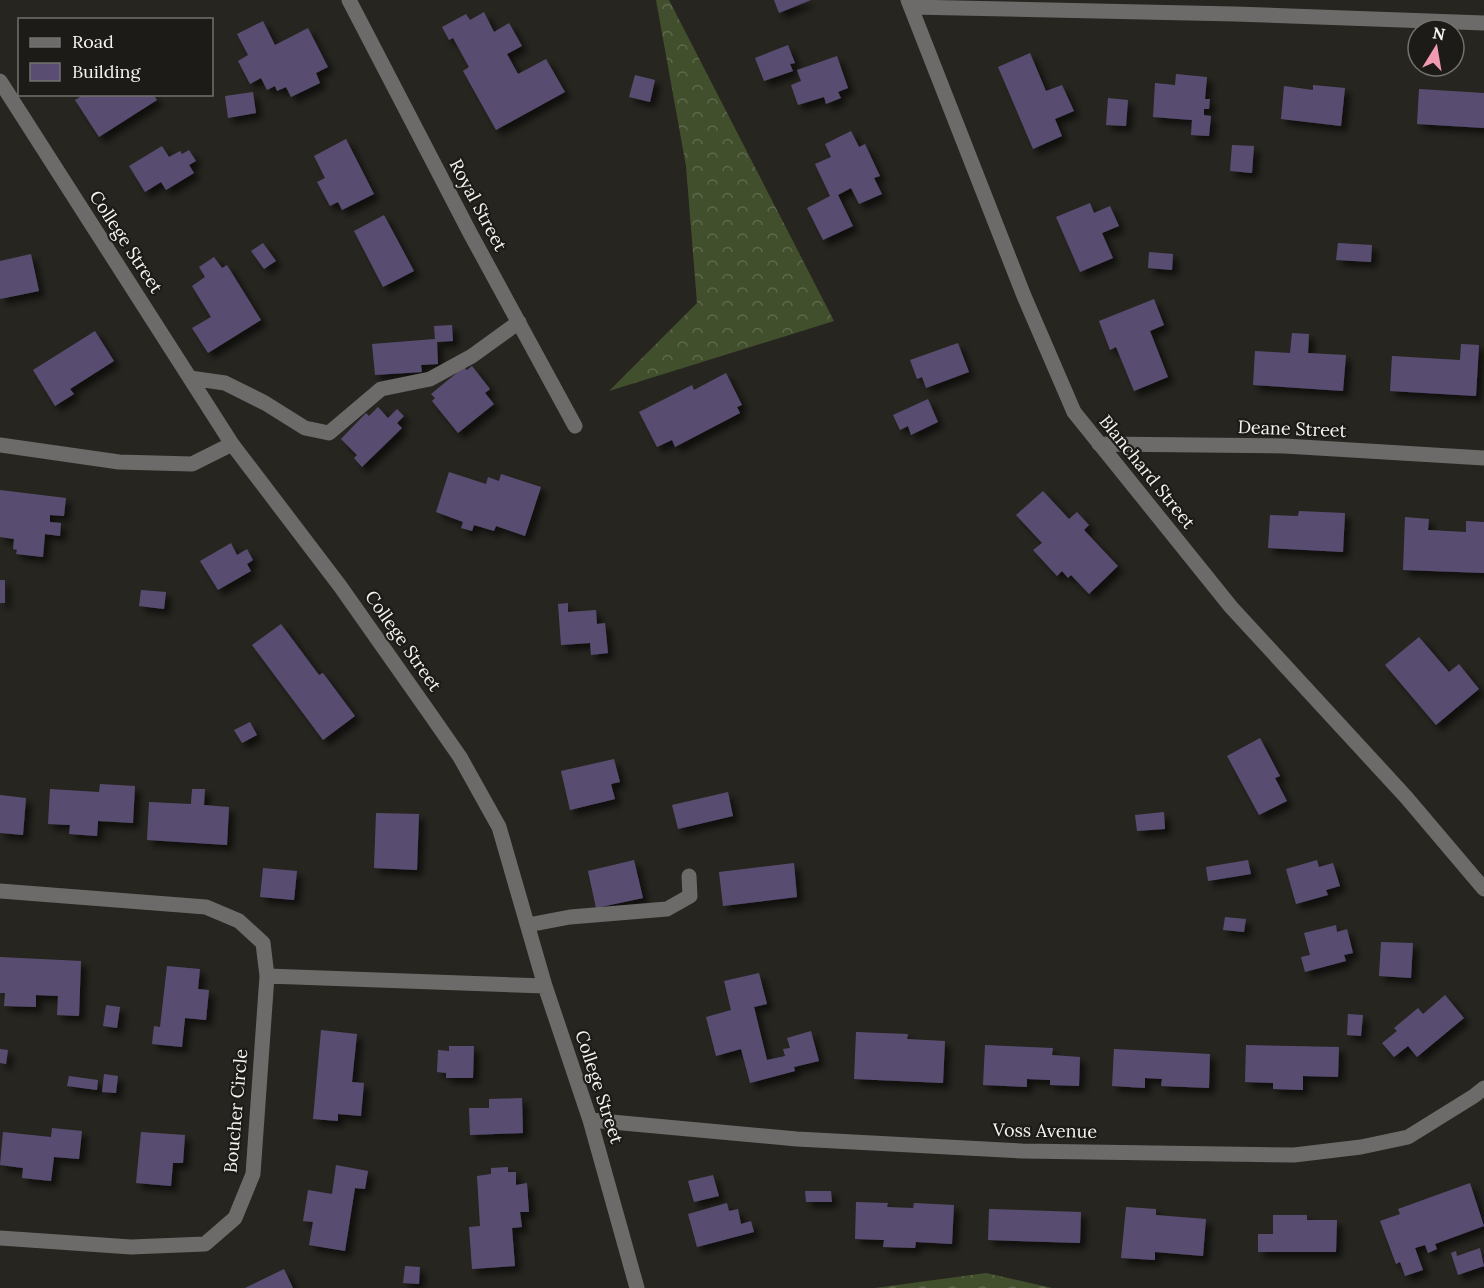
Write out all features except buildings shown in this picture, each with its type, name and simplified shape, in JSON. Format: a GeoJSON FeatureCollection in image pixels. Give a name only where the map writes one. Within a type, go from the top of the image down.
{"type":"FeatureCollection","features":[{"type":"Feature","properties":{"kind":"street","name":"Royal Street"},"geometry":{"type":"LineString","coordinates":[[349,0],[575,426]]}},
{"type":"Feature","properties":{"kind":"street"},"geometry":{"type":"LineString","coordinates":[[909,4],[1484,23]]}},
{"type":"Feature","properties":{"kind":"street","name":"Blanchard Street"},"geometry":{"type":"LineString","coordinates":[[909,4],[1024,296],[1074,412],[1231,607],[1406,797],[1484,889]]}},
{"type":"Feature","properties":{"kind":"street","name":"College Street"},"geometry":{"type":"LineString","coordinates":[[0,81],[232,444],[340,586],[460,757],[499,827],[545,986],[590,1120],[638,1288]]}},
{"type":"Feature","properties":{"kind":"street"},"geometry":{"type":"LineString","coordinates":[[190,378],[225,383],[265,403],[305,428],[329,433],[381,389],[430,379],[472,356],[519,322]]}},
{"type":"Feature","properties":{"kind":"street"},"geometry":{"type":"LineString","coordinates":[[0,445],[119,462],[192,464],[232,444]]}},
{"type":"Feature","properties":{"kind":"street","name":"Deane Street"},"geometry":{"type":"LineString","coordinates":[[1099,444],[1285,446],[1484,458]]}},
{"type":"Feature","properties":{"kind":"street"},"geometry":{"type":"LineString","coordinates":[[528,925],[570,917],[667,909],[690,896],[689,876]]}},
{"type":"Feature","properties":{"kind":"street","name":"Boucher Circle"},"geometry":{"type":"LineString","coordinates":[[0,891],[206,907],[239,921],[263,943],[267,976],[253,1174],[235,1218],[205,1244],[131,1247],[0,1238]]}},
{"type":"Feature","properties":{"kind":"street"},"geometry":{"type":"LineString","coordinates":[[267,976],[545,986]]}},
{"type":"Feature","properties":{"kind":"street","name":"Voss Avenue"},"geometry":{"type":"LineString","coordinates":[[590,1120],[797,1139],[1022,1151],[1294,1155],[1361,1147],[1408,1137],[1484,1088]]}},
{"type":"Feature","properties":{"kind":"green space"},"geometry":{"type":"Polygon","coordinates":[[[656,0],[669,0],[834,321],[609,391],[697,303],[686,166],[656,0]]]}},
{"type":"Feature","properties":{"kind":"green space"},"geometry":{"type":"Polygon","coordinates":[[[986,1273],[1052,1288],[875,1288],[986,1273]]]}}]}
